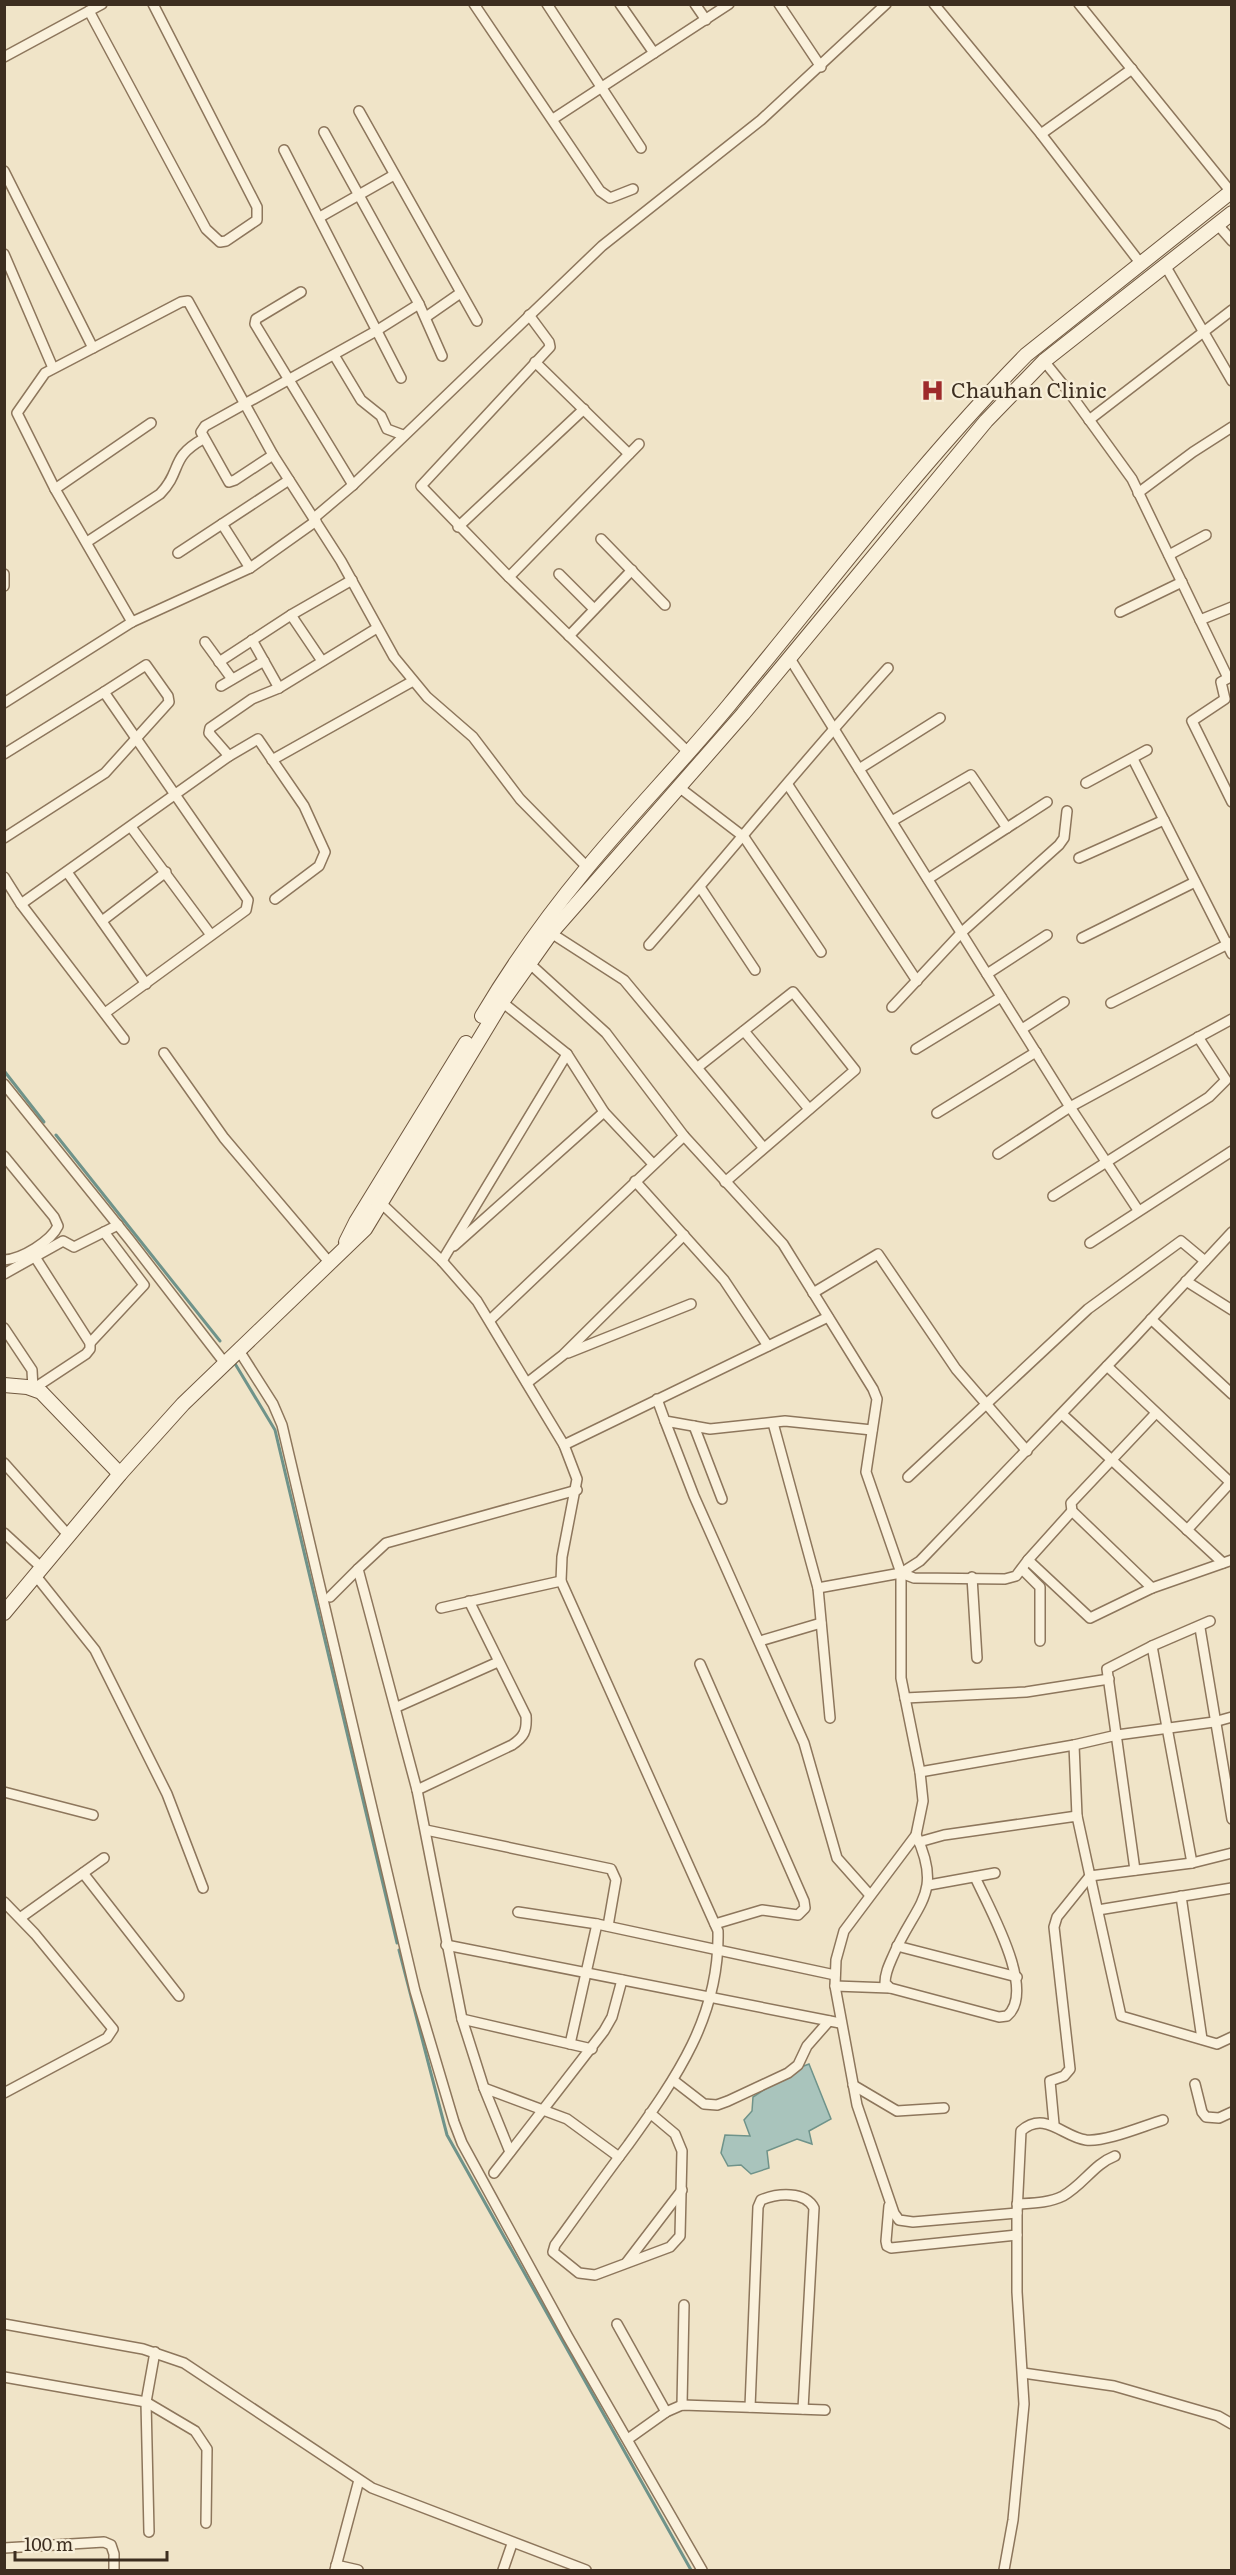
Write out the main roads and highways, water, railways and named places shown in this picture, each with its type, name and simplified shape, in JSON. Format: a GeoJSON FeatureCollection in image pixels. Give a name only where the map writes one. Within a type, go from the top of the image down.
{"type":"FeatureCollection","features":[{"type":"Feature","properties":{"kind":"main road"},"geometry":{"type":"LineString","coordinates":[[344,1248],[356,1222],[494,996],[541,927],[587,867],[689,753],[915,478],[996,386],[1026,355],[1231,192]]}},
{"type":"Feature","properties":{"kind":"main road"},"geometry":{"type":"LineString","coordinates":[[4,1613],[120,1474],[224,1362],[365,1229],[502,1002],[551,933],[680,788],[986,421],[1044,361],[1232,213]]}},
{"type":"Feature","properties":{"kind":"main road"},"geometry":{"type":"LineString","coordinates":[[4,1385],[33,1389],[51,1401],[120,1474]]}},
{"type":"Feature","properties":{"kind":"water"},"geometry":{"type":"Polygon","coordinates":[[[809,2064],[831,2119],[809,2131],[812,2144],[797,2139],[767,2151],[769,2168],[751,2174],[741,2165],[728,2166],[721,2153],[725,2135],[750,2136],[744,2120],[752,2111],[753,2097],[796,2069],[809,2064]]]}},
{"type":"Feature","properties":{"kind":"waterway"},"geometry":{"type":"LineString","coordinates":[[5,1072],[44,1122]]}},
{"type":"Feature","properties":{"kind":"waterway"},"geometry":{"type":"LineString","coordinates":[[56,1135],[220,1341]]}},
{"type":"Feature","properties":{"kind":"waterway"},"geometry":{"type":"LineString","coordinates":[[234,1362],[275,1430],[397,1943]]}},
{"type":"Feature","properties":{"kind":"waterway"},"geometry":{"type":"LineString","coordinates":[[399,1950],[447,2135],[691,2570]]}},
{"type":"Feature","properties":{"kind":"place","name":"Chauhan Clinic"},"geometry":{"type":"Point","coordinates":[933,391]}}]}
